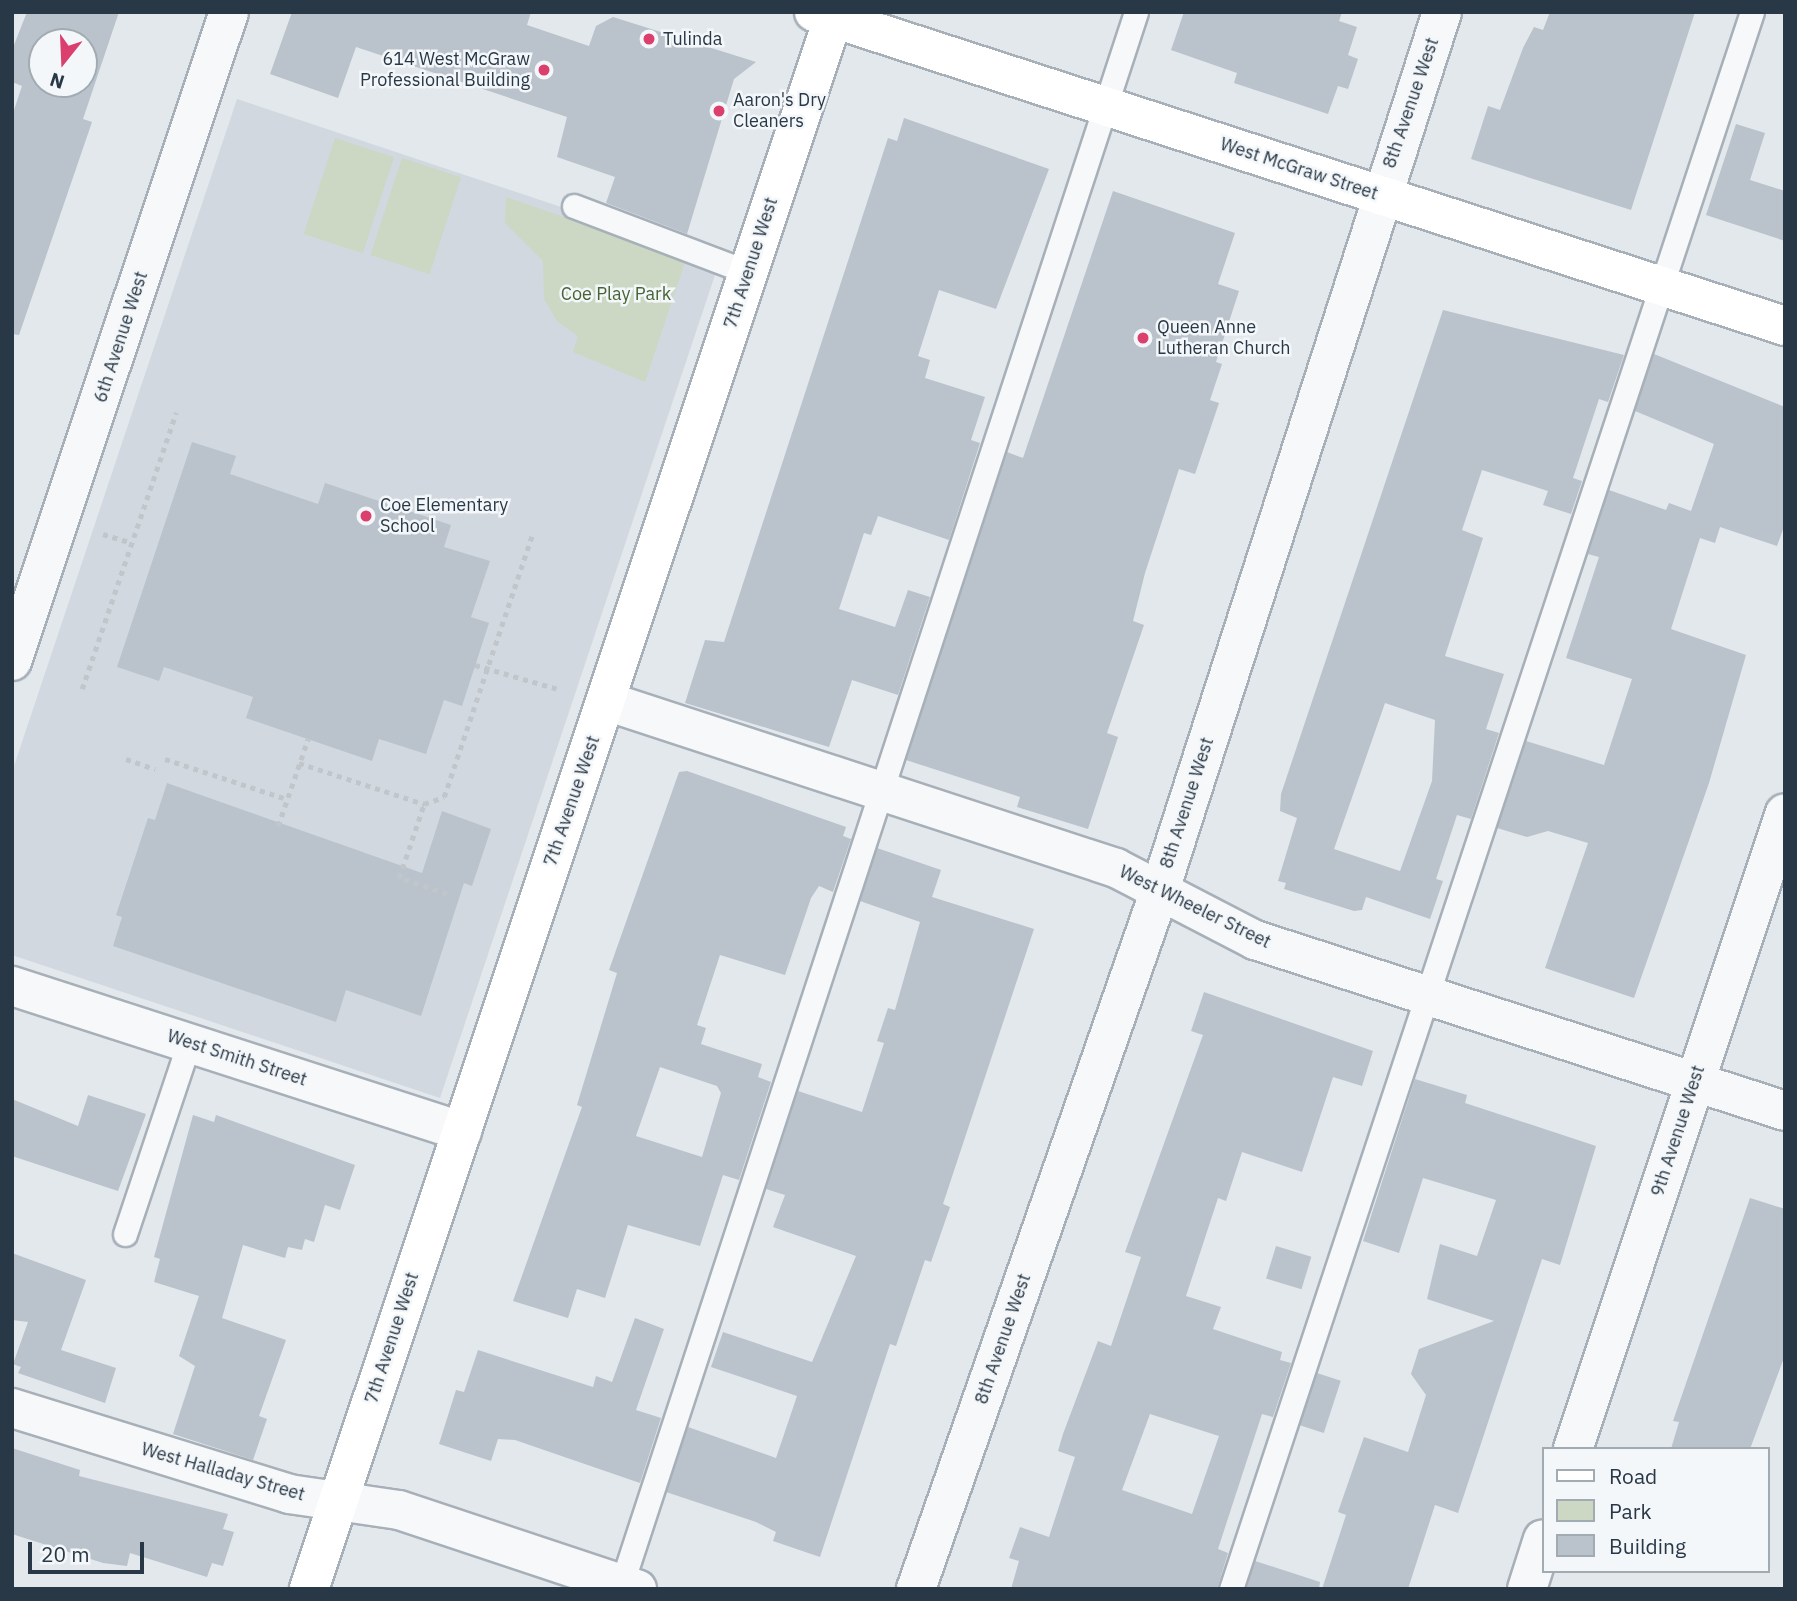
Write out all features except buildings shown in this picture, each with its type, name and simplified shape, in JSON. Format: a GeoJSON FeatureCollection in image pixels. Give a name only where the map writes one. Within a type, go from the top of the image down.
{"type":"FeatureCollection","features":[{"type":"Feature","properties":{"kind":"street","name":"6th Avenue West"},"geometry":{"type":"LineString","coordinates":[[12,661],[229,12]]}},
{"type":"Feature","properties":{"kind":"street","name":"8th Avenue West"},"geometry":{"type":"LineString","coordinates":[[916,1589],[1159,892],[1380,195],[1442,12]]}},
{"type":"Feature","properties":{"kind":"street","name":"West McGraw Street"},"geometry":{"type":"LineString","coordinates":[[827,14],[1785,326]]}},
{"type":"Feature","properties":{"kind":"street","name":"7th Avenue West"},"geometry":{"type":"LineString","coordinates":[[309,1589],[748,272],[827,14]]}},
{"type":"Feature","properties":{"kind":"street","name":"West Wheeler Street"},"geometry":{"type":"LineString","coordinates":[[606,701],[1116,868],[1255,940],[1425,998],[1785,1111]]}},
{"type":"Feature","properties":{"kind":"street","name":"9th Avenue West"},"geometry":{"type":"LineString","coordinates":[[1574,1447],[1785,813]]}},
{"type":"Feature","properties":{"kind":"street","name":"West Smith Street"},"geometry":{"type":"LineString","coordinates":[[12,986],[462,1131]]}},
{"type":"Feature","properties":{"kind":"street","name":"West Halladay Street"},"geometry":{"type":"LineString","coordinates":[[12,1408],[289,1494],[399,1510],[626,1587]]}},
{"type":"Feature","properties":{"kind":"street"},"geometry":{"type":"LineString","coordinates":[[1527,1589],[1542,1542]]}},
{"type":"Feature","properties":{"kind":"lane"},"geometry":{"type":"LineString","coordinates":[[626,1587],[878,791],[1136,12]]}},
{"type":"Feature","properties":{"kind":"lane"},"geometry":{"type":"LineString","coordinates":[[1231,1589],[1752,12]]}},
{"type":"Feature","properties":{"kind":"lane"},"geometry":{"type":"LineString","coordinates":[[573,206],[748,272]]}},
{"type":"Feature","properties":{"kind":"lane"},"geometry":{"type":"LineString","coordinates":[[125,1234],[189,1043]]}},
{"type":"Feature","properties":{"kind":"path"},"geometry":{"type":"LineString","coordinates":[[82,689],[176,413]]}},
{"type":"Feature","properties":{"kind":"path"},"geometry":{"type":"LineString","coordinates":[[103,534],[132,543]]}},
{"type":"Feature","properties":{"kind":"path"},"geometry":{"type":"LineString","coordinates":[[299,762],[424,804],[444,797],[532,535]]}},
{"type":"Feature","properties":{"kind":"path"},"geometry":{"type":"LineString","coordinates":[[475,665],[488,664],[558,688]]}},
{"type":"Feature","properties":{"kind":"path"},"geometry":{"type":"LineString","coordinates":[[278,826],[308,739]]}},
{"type":"Feature","properties":{"kind":"path"},"geometry":{"type":"LineString","coordinates":[[125,759],[155,769]]}},
{"type":"Feature","properties":{"kind":"path"},"geometry":{"type":"LineString","coordinates":[[165,759],[287,799]]}},
{"type":"Feature","properties":{"kind":"path"},"geometry":{"type":"LineString","coordinates":[[424,804],[399,878],[447,894]]}},
{"type":"Feature","properties":{"kind":"shaded area","name":"Coe Elementary School"},"geometry":{"type":"Polygon","coordinates":[[[237,99],[720,260],[440,1098],[12,955],[12,772],[237,99]]]}},
{"type":"Feature","properties":{"kind":"green space"},"geometry":{"type":"Polygon","coordinates":[[[335,138],[394,157],[363,253],[304,234],[335,138]]]}},
{"type":"Feature","properties":{"kind":"green space"},"geometry":{"type":"Polygon","coordinates":[[[402,158],[461,177],[429,274],[370,255],[402,158]]]}},
{"type":"Feature","properties":{"kind":"green space","name":"Coe Play Park"},"geometry":{"type":"Polygon","coordinates":[[[506,197],[686,259],[645,382],[573,352],[578,336],[557,321],[544,299],[543,261],[505,223],[506,197]]]}},
{"type":"Feature","properties":{"kind":"place","name":"Tulinda"},"geometry":{"type":"Point","coordinates":[649,39]}},
{"type":"Feature","properties":{"kind":"place","name":"614 West McGraw Professional Building"},"geometry":{"type":"Point","coordinates":[544,70]}},
{"type":"Feature","properties":{"kind":"place","name":"Aaron's Dry Cleaners"},"geometry":{"type":"Point","coordinates":[719,111]}},
{"type":"Feature","properties":{"kind":"place","name":"Queen Anne Lutheran Church"},"geometry":{"type":"Point","coordinates":[1143,338]}},
{"type":"Feature","properties":{"kind":"place","name":"Coe Elementary School"},"geometry":{"type":"Point","coordinates":[366,516]}}]}
